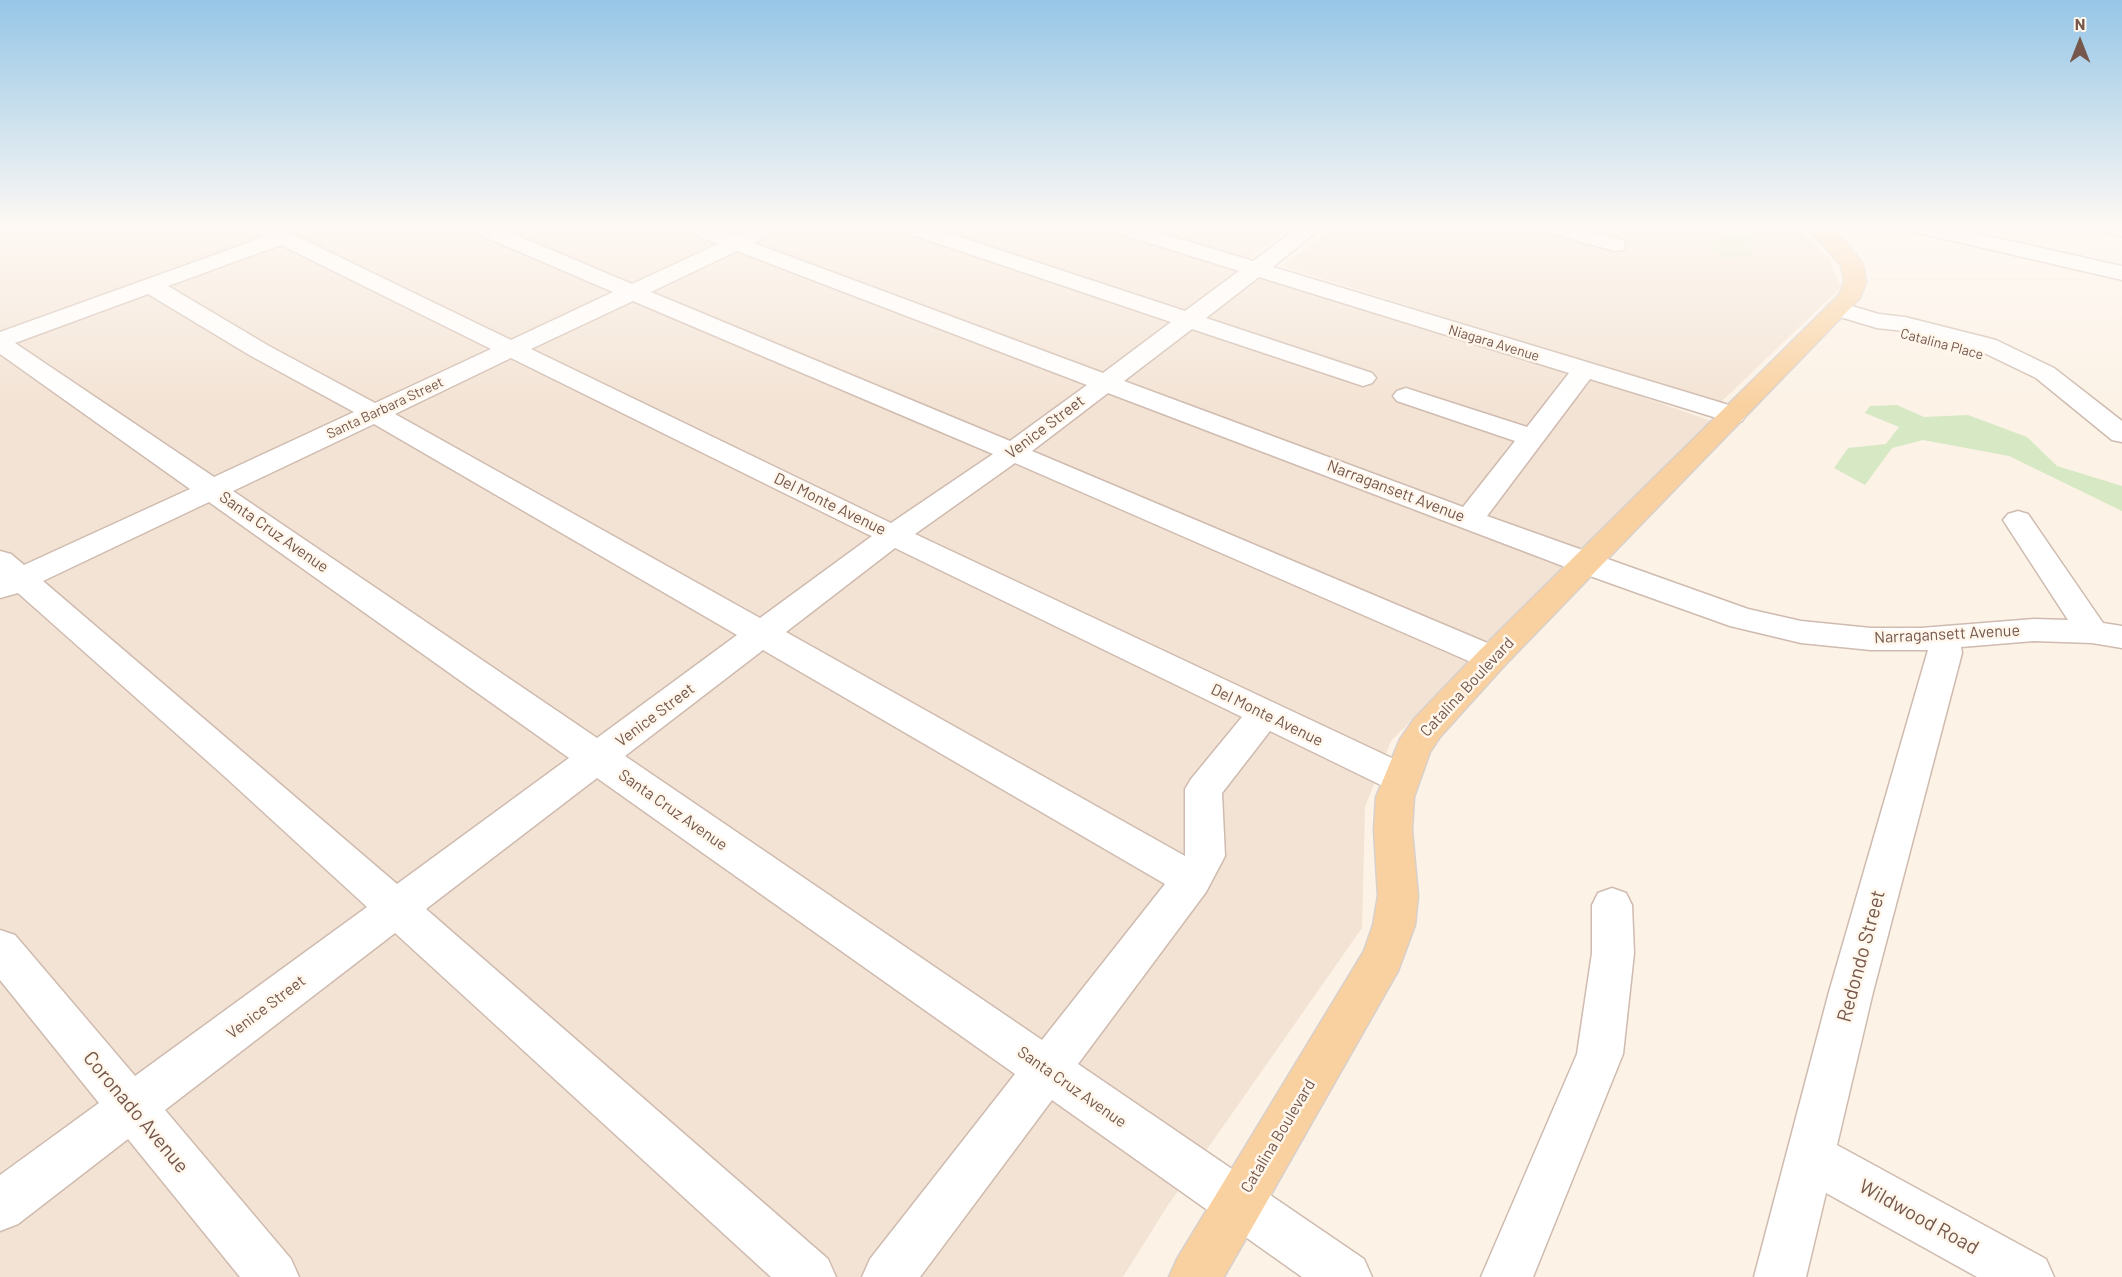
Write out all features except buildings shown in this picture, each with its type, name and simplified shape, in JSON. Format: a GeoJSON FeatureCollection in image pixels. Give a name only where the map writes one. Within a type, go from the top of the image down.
{"type":"FeatureCollection","features":[{"type":"Feature","properties":{"kind":"main road","name":"Catalina Boulevard"},"geometry":{"type":"LineString","coordinates":[[1195,1277],[1383,958],[1396,912],[1397,876],[1392,816],[1400,778],[1420,737],[1492,658],[1838,309],[1851,294],[1854,287]]}},
{"type":"Feature","properties":{"kind":"street"},"geometry":{"type":"LineString","coordinates":[[0,341],[146,287]]}},
{"type":"Feature","properties":{"kind":"street"},"geometry":{"type":"LineString","coordinates":[[153,287],[260,351],[375,413],[1192,880]]}},
{"type":"Feature","properties":{"kind":"street","name":"Del Monte Avenue"},"geometry":{"type":"LineString","coordinates":[[384,287],[893,535],[1400,778]]}},
{"type":"Feature","properties":{"kind":"street"},"geometry":{"type":"LineString","coordinates":[[616,287],[1492,658]]}},
{"type":"Feature","properties":{"kind":"street","name":"Santa Barbara Street"},"geometry":{"type":"LineString","coordinates":[[6,577],[213,489],[645,287]]}},
{"type":"Feature","properties":{"kind":"street","name":"Narragansett Avenue"},"geometry":{"type":"LineString","coordinates":[[851,287],[1712,609],[1779,627],[1823,635],[1871,639],[2016,630],[2092,632],[2122,637]]}},
{"type":"Feature","properties":{"kind":"street"},"geometry":{"type":"LineString","coordinates":[[1084,287],[1363,378]]}},
{"type":"Feature","properties":{"kind":"street","name":"Venice Street"},"geometry":{"type":"LineString","coordinates":[[0,1206],[893,535],[1012,453],[1232,287]]}},
{"type":"Feature","properties":{"kind":"street","name":"Niagara Avenue"},"geometry":{"type":"LineString","coordinates":[[1312,287],[1733,415]]}},
{"type":"Feature","properties":{"kind":"street","name":"Catalina Place"},"geometry":{"type":"LineString","coordinates":[[1838,309],[1876,321],[1899,335],[1983,357],[2011,358],[2045,373],[2122,434]]}},
{"type":"Feature","properties":{"kind":"street","name":"Santa Cruz Avenue"},"geometry":{"type":"LineString","coordinates":[[0,341],[1346,1277]]}},
{"type":"Feature","properties":{"kind":"street"},"geometry":{"type":"LineString","coordinates":[[1469,519],[1584,370]]}},
{"type":"Feature","properties":{"kind":"street"},"geometry":{"type":"LineString","coordinates":[[1406,396],[1533,438]]}},
{"type":"Feature","properties":{"kind":"street"},"geometry":{"type":"LineString","coordinates":[[2018,520],[2092,632]]}},
{"type":"Feature","properties":{"kind":"street"},"geometry":{"type":"LineString","coordinates":[[6,577],[237,766],[810,1277]]}},
{"type":"Feature","properties":{"kind":"street","name":"Redondo Street"},"geometry":{"type":"LineString","coordinates":[[1780,1277],[1903,799],[1945,653],[1943,636]]}},
{"type":"Feature","properties":{"kind":"street"},"geometry":{"type":"LineString","coordinates":[[888,1277],[1045,1069],[1192,880],[1205,856],[1204,789],[1264,714]]}},
{"type":"Feature","properties":{"kind":"street"},"geometry":{"type":"LineString","coordinates":[[1508,1277],[1600,1054],[1613,953],[1612,905]]}},
{"type":"Feature","properties":{"kind":"street","name":"Coronado Avenue"},"geometry":{"type":"LineString","coordinates":[[0,948],[273,1277]]}},
{"type":"Feature","properties":{"kind":"street","name":"Wildwood Road"},"geometry":{"type":"LineString","coordinates":[[1810,1157],[2028,1277]]}},
{"type":"Feature","properties":{"kind":"shaded area"},"geometry":{"type":"Polygon","coordinates":[[[0,287],[1287,287],[1617,388],[1711,421],[1391,741],[1365,807],[1362,928],[1168,1205],[1123,1277],[0,1277],[0,287]]]}},
{"type":"Feature","properties":{"kind":"shaded area"},"geometry":{"type":"Polygon","coordinates":[[[1347,287],[1841,287],[1720,403],[1347,287]]]}},
{"type":"Feature","properties":{"kind":"green space"},"geometry":{"type":"Polygon","coordinates":[[[1897,405],[1924,417],[1968,415],[2027,437],[2057,466],[2122,486],[2122,511],[2009,456],[1923,440],[1892,448],[1865,485],[1834,468],[1848,448],[1886,444],[1899,427],[1865,413],[1870,406],[1897,405]]]}}]}
